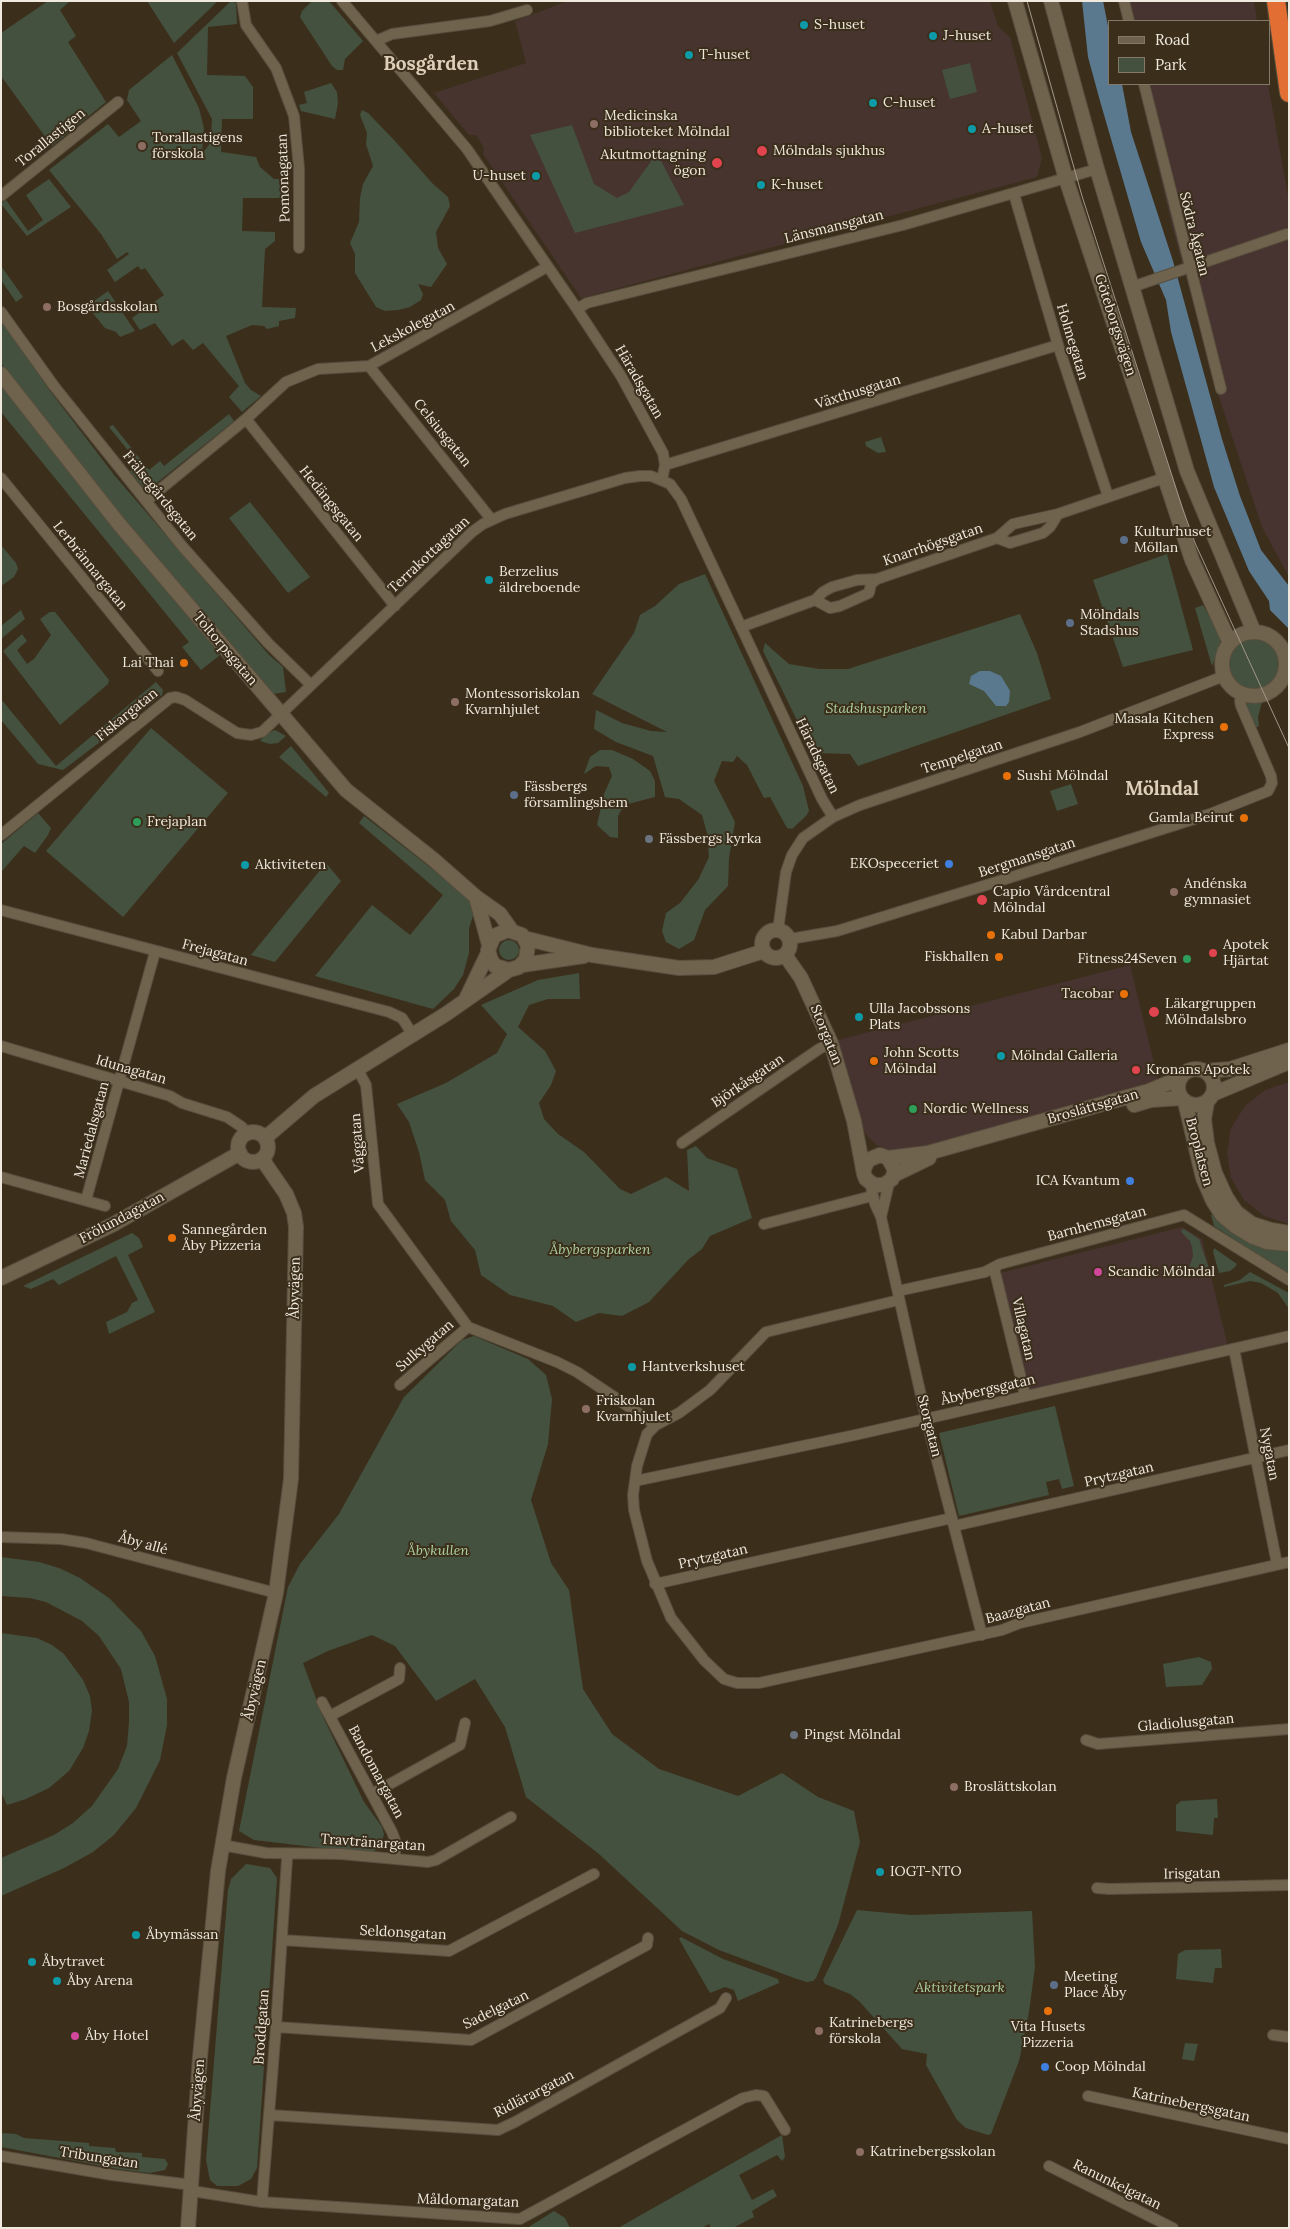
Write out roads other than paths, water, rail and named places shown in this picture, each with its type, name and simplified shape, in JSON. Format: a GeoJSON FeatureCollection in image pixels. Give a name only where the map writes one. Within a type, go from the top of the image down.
{"type":"FeatureCollection","features":[{"type":"Feature","properties":{"kind":"highway"},"geometry":{"type":"LineString","coordinates":[[1276,1],[1289,93]]}},
{"type":"Feature","properties":{"kind":"street","name":"Pomonagatan"},"geometry":{"type":"LineString","coordinates":[[242,1],[246,24],[276,68],[294,116],[299,168],[298,248]]}},
{"type":"Feature","properties":{"kind":"street","name":"Häradsgatan"},"geometry":{"type":"LineString","coordinates":[[342,1],[466,149],[577,309],[634,397],[663,453],[665,465],[662,480],[675,489],[681,499],[822,799],[833,817]]}},
{"type":"Feature","properties":{"kind":"street","name":"Göteborgsvägen"},"geometry":{"type":"LineString","coordinates":[[1015,1],[1066,179],[1164,478],[1192,560],[1230,642]]}},
{"type":"Feature","properties":{"kind":"street","name":"Göteborgsvägen"},"geometry":{"type":"LineString","coordinates":[[1051,1],[1097,169],[1187,472],[1254,632]]}},
{"type":"Feature","properties":{"kind":"street"},"geometry":{"type":"LineString","coordinates":[[1124,1],[1129,20]]}},
{"type":"Feature","properties":{"kind":"street"},"geometry":{"type":"LineString","coordinates":[[376,41],[392,34],[490,21],[527,10]]}},
{"type":"Feature","properties":{"kind":"street","name":"Södra Ågatan"},"geometry":{"type":"LineString","coordinates":[[1144,85],[1185,269],[1221,389]]}},
{"type":"Feature","properties":{"kind":"street","name":"Torallastigen"},"geometry":{"type":"LineString","coordinates":[[1,196],[118,102]]}},
{"type":"Feature","properties":{"kind":"street","name":"Länsmansgatan"},"geometry":{"type":"LineString","coordinates":[[577,309],[587,304],[903,225],[1097,169]]}},
{"type":"Feature","properties":{"kind":"street","name":"Holmegatan"},"geometry":{"type":"LineString","coordinates":[[1014,194],[1058,345],[1108,496]]}},
{"type":"Feature","properties":{"kind":"street"},"geometry":{"type":"LineString","coordinates":[[1132,287],[1287,234]]}},
{"type":"Feature","properties":{"kind":"street","name":"Lekskolegatan"},"geometry":{"type":"LineString","coordinates":[[146,501],[246,419],[286,382],[304,373],[318,369],[370,366],[548,267]]}},
{"type":"Feature","properties":{"kind":"street","name":"Frälsegårdsgatan"},"geometry":{"type":"LineString","coordinates":[[1,312],[54,386],[182,546],[268,643],[310,684]]}},
{"type":"Feature","properties":{"kind":"street","name":"Växthusgatan"},"geometry":{"type":"LineString","coordinates":[[665,465],[1058,345]]}},
{"type":"Feature","properties":{"kind":"street","name":"Celsiusgatan"},"geometry":{"type":"LineString","coordinates":[[370,366],[491,519]]}},
{"type":"Feature","properties":{"kind":"street","name":"Toltorpsgatan"},"geometry":{"type":"LineString","coordinates":[[1,374],[87,485],[346,790],[434,860],[476,897],[500,914],[512,931]]}},
{"type":"Feature","properties":{"kind":"street","name":"Hedängsgatan"},"geometry":{"type":"LineString","coordinates":[[246,419],[395,606]]}},
{"type":"Feature","properties":{"kind":"street","name":"Terrakottagatan"},"geometry":{"type":"LineString","coordinates":[[281,714],[310,684],[472,532],[491,519],[625,478],[651,476],[662,480]]}},
{"type":"Feature","properties":{"kind":"street","name":"Lerbrännargatan"},"geometry":{"type":"LineString","coordinates":[[1,478],[158,671]]}},
{"type":"Feature","properties":{"kind":"street","name":"Knarrhögsgatan"},"geometry":{"type":"LineString","coordinates":[[741,626],[815,600],[832,587],[857,580],[876,579],[998,538],[1012,524],[1058,514],[1164,478]]}},
{"type":"Feature","properties":{"kind":"street","name":"Knarrhögsgatan"},"geometry":{"type":"LineString","coordinates":[[998,538],[1010,543],[1043,533],[1050,527],[1058,514]]}},
{"type":"Feature","properties":{"kind":"street","name":"Knarrhögsgatan"},"geometry":{"type":"LineString","coordinates":[[815,600],[830,608],[840,606],[869,593],[871,584],[876,579]]}},
{"type":"Feature","properties":{"kind":"street"},"geometry":{"type":"LineString","coordinates":[[1254,632],[1265,634],[1274,639],[1287,658],[1286,678],[1274,690],[1264,695],[1252,697],[1242,694],[1231,687],[1224,676],[1222,661],[1230,642],[1244,634],[1254,632]]}},
{"type":"Feature","properties":{"kind":"street","name":"Tempelgatan"},"geometry":{"type":"LineString","coordinates":[[778,930],[786,872],[792,854],[803,838],[833,817],[860,805],[1080,732],[1224,676]]}},
{"type":"Feature","properties":{"kind":"street","name":"Bergmansgatan"},"geometry":{"type":"LineString","coordinates":[[790,939],[837,931],[984,886],[1210,814],[1270,790],[1271,776],[1241,706],[1242,694]]}},
{"type":"Feature","properties":{"kind":"street","name":"Fiskargatan"},"geometry":{"type":"LineString","coordinates":[[1,834],[170,698],[180,697],[228,730],[244,734],[262,732],[281,714]]}},
{"type":"Feature","properties":{"kind":"street"},"geometry":{"type":"LineString","coordinates":[[476,897],[488,949],[495,966],[509,970]]}},
{"type":"Feature","properties":{"kind":"street","name":"Frejagatan"},"geometry":{"type":"LineString","coordinates":[[1,910],[396,1015],[402,1018],[413,1035]]}},
{"type":"Feature","properties":{"kind":"street"},"geometry":{"type":"LineString","coordinates":[[778,930],[787,934],[790,939],[790,947],[785,955],[775,958],[764,951],[762,944],[764,936],[770,932],[778,930]]}},
{"type":"Feature","properties":{"kind":"street"},"geometry":{"type":"LineString","coordinates":[[465,1001],[488,949],[498,933],[512,931],[524,938],[592,954],[680,968],[721,965],[764,951]]}},
{"type":"Feature","properties":{"kind":"street"},"geometry":{"type":"LineString","coordinates":[[522,965],[528,952],[524,938]]}},
{"type":"Feature","properties":{"kind":"street","name":"Mariedalsgatan"},"geometry":{"type":"LineString","coordinates":[[86,1200],[155,952]]}},
{"type":"Feature","properties":{"kind":"street"},"geometry":{"type":"LineString","coordinates":[[265,1138],[314,1096],[413,1035],[509,970],[522,965],[592,954]]}},
{"type":"Feature","properties":{"kind":"street","name":"Storgatan"},"geometry":{"type":"LineString","coordinates":[[785,955],[801,978],[831,1043],[854,1121],[864,1169]]}},
{"type":"Feature","properties":{"kind":"street","name":"Björkåsgatan"},"geometry":{"type":"LineString","coordinates":[[682,1143],[819,1049],[831,1043]]}},
{"type":"Feature","properties":{"kind":"street","name":"Idunagatan"},"geometry":{"type":"LineString","coordinates":[[1,1046],[170,1096],[182,1103],[221,1114],[236,1122],[246,1134]]}},
{"type":"Feature","properties":{"kind":"street"},"geometry":{"type":"LineString","coordinates":[[1289,1050],[1230,1069],[1189,1070],[1180,1078],[1178,1088],[1183,1100],[1198,1105],[1289,1062]]}},
{"type":"Feature","properties":{"kind":"street","name":"Våggatan"},"geometry":{"type":"LineString","coordinates":[[358,1070],[366,1085],[378,1204],[468,1327]]}},
{"type":"Feature","properties":{"kind":"street"},"geometry":{"type":"LineString","coordinates":[[1206,1071],[1213,1079],[1210,1098]]}},
{"type":"Feature","properties":{"kind":"street","name":"Broslättsgatan"},"geometry":{"type":"LineString","coordinates":[[887,1157],[928,1153],[1149,1091],[1180,1078]]}},
{"type":"Feature","properties":{"kind":"street","name":"Broplatsen"},"geometry":{"type":"LineString","coordinates":[[1210,1098],[1206,1138],[1222,1203],[1252,1224],[1270,1230],[1289,1232]]}},
{"type":"Feature","properties":{"kind":"street","name":"Broslättsgatan"},"geometry":{"type":"LineString","coordinates":[[891,1179],[929,1158],[1151,1100],[1183,1100]]}},
{"type":"Feature","properties":{"kind":"street","name":"Broplatsen"},"geometry":{"type":"LineString","coordinates":[[1183,1100],[1204,1178],[1222,1203],[1235,1226],[1253,1237],[1267,1242],[1289,1244]]}},
{"type":"Feature","properties":{"kind":"street","name":"Storgatan"},"geometry":{"type":"LineString","coordinates":[[854,1121],[887,1157]]}},
{"type":"Feature","properties":{"kind":"street"},"geometry":{"type":"LineString","coordinates":[[256,1132],[265,1138],[268,1149],[262,1159],[249,1161],[240,1153],[239,1142],[246,1134],[256,1132]]}},
{"type":"Feature","properties":{"kind":"street","name":"Frölundagatan"},"geometry":{"type":"LineString","coordinates":[[1,1278],[112,1225],[240,1153]]}},
{"type":"Feature","properties":{"kind":"street"},"geometry":{"type":"LineString","coordinates":[[764,1224],[871,1189],[879,1186],[891,1179],[894,1165],[887,1157],[868,1160],[864,1169],[871,1189]]}},
{"type":"Feature","properties":{"kind":"street","name":"Åbyvägen"},"geometry":{"type":"LineString","coordinates":[[188,2228],[200,2057],[222,1845],[234,1778],[276,1593],[291,1479],[296,1227],[294,1213],[286,1194],[262,1159]]}},
{"type":"Feature","properties":{"kind":"street"},"geometry":{"type":"LineString","coordinates":[[1,1177],[105,1206]]}},
{"type":"Feature","properties":{"kind":"street","name":"Storgatan"},"geometry":{"type":"LineString","coordinates":[[881,1217],[891,1179]]}},
{"type":"Feature","properties":{"kind":"street","name":"Storgatan"},"geometry":{"type":"LineString","coordinates":[[871,1189],[881,1217],[926,1418],[982,1635]]}},
{"type":"Feature","properties":{"kind":"street","name":"Barnhemsgatan"},"geometry":{"type":"LineString","coordinates":[[656,1425],[679,1412],[710,1390],[755,1342],[764,1334],[774,1329],[994,1268],[1000,1264],[1184,1215],[1289,1280]]}},
{"type":"Feature","properties":{"kind":"street","name":"Villagatan"},"geometry":{"type":"LineString","coordinates":[[994,1268],[1025,1396]]}},
{"type":"Feature","properties":{"kind":"street"},"geometry":{"type":"LineString","coordinates":[[468,1327],[557,1362],[576,1372],[656,1425]]}},
{"type":"Feature","properties":{"kind":"street","name":"Sulkygatan"},"geometry":{"type":"LineString","coordinates":[[400,1385],[468,1327]]}},
{"type":"Feature","properties":{"kind":"street","name":"Åbybergsgatan"},"geometry":{"type":"LineString","coordinates":[[635,1481],[1289,1336]]}},
{"type":"Feature","properties":{"kind":"street","name":"Nygatan"},"geometry":{"type":"LineString","coordinates":[[1234,1349],[1277,1564]]}},
{"type":"Feature","properties":{"kind":"street","name":"Baazgatan"},"geometry":{"type":"LineString","coordinates":[[656,1425],[647,1434],[641,1448],[635,1481],[634,1510],[655,1584],[671,1618],[715,1671],[724,1679],[738,1683],[755,1683],[982,1635],[1037,1619],[1289,1562]]}},
{"type":"Feature","properties":{"kind":"street","name":"Prytzgatan"},"geometry":{"type":"LineString","coordinates":[[655,1584],[1289,1450]]}},
{"type":"Feature","properties":{"kind":"street","name":"Åby allé"},"geometry":{"type":"LineString","coordinates":[[1,1537],[60,1539],[86,1543],[276,1593]]}},
{"type":"Feature","properties":{"kind":"street"},"geometry":{"type":"LineString","coordinates":[[330,1716],[399,1679],[400,1668]]}},
{"type":"Feature","properties":{"kind":"street","name":"Bandomargatan"},"geometry":{"type":"LineString","coordinates":[[322,1702],[395,1840],[395,1859]]}},
{"type":"Feature","properties":{"kind":"street"},"geometry":{"type":"LineString","coordinates":[[372,1794],[460,1745],[465,1723]]}},
{"type":"Feature","properties":{"kind":"street","name":"Gladiolusgatan"},"geometry":{"type":"LineString","coordinates":[[1086,1740],[1098,1744],[1289,1729]]}},
{"type":"Feature","properties":{"kind":"street","name":"Travtränargatan"},"geometry":{"type":"LineString","coordinates":[[222,1845],[266,1853],[289,1854],[294,1852],[428,1862],[436,1860],[511,1817]]}},
{"type":"Feature","properties":{"kind":"street","name":"Broddgatan"},"geometry":{"type":"LineString","coordinates":[[262,2202],[270,2115],[287,1860],[289,1854]]}},
{"type":"Feature","properties":{"kind":"street","name":"Seldonsgatan"},"geometry":{"type":"LineString","coordinates":[[282,1940],[449,1951],[594,1874]]}},
{"type":"Feature","properties":{"kind":"street","name":"Irisgatan"},"geometry":{"type":"LineString","coordinates":[[1096,1888],[1289,1885]]}},
{"type":"Feature","properties":{"kind":"street","name":"Sadelgatan"},"geometry":{"type":"LineString","coordinates":[[276,2027],[471,2040],[647,1945],[648,1938]]}},
{"type":"Feature","properties":{"kind":"street","name":"Ridlärargatan"},"geometry":{"type":"LineString","coordinates":[[270,2115],[498,2130],[720,2008],[726,1998]]}},
{"type":"Feature","properties":{"kind":"street"},"geometry":{"type":"LineString","coordinates":[[1273,2035],[1289,2037]]}},
{"type":"Feature","properties":{"kind":"street","name":"Måldomargatan"},"geometry":{"type":"LineString","coordinates":[[192,2188],[262,2202],[520,2219],[743,2098],[761,2094],[764,2096],[785,2130]]}},
{"type":"Feature","properties":{"kind":"street","name":"Katrinebergsgatan"},"geometry":{"type":"LineString","coordinates":[[1088,2096],[1289,2139]]}},
{"type":"Feature","properties":{"kind":"street","name":"Tribungatan"},"geometry":{"type":"LineString","coordinates":[[1,2156],[192,2188]]}},
{"type":"Feature","properties":{"kind":"street","name":"Ranunkelgatan"},"geometry":{"type":"LineString","coordinates":[[1049,2166],[1173,2228]]}},
{"type":"Feature","properties":{"kind":"water"},"geometry":{"type":"Polygon","coordinates":[[[1082,1],[1103,1],[1108,26],[1108,85],[1122,85],[1131,132],[1173,261],[1222,439],[1240,496],[1261,550],[1289,586],[1289,629],[1270,610],[1269,601],[1249,571],[1214,487],[1171,332],[1166,300],[1141,242],[1088,57],[1082,1]]]}},
{"type":"Feature","properties":{"kind":"water"},"geometry":{"type":"Polygon","coordinates":[[[980,671],[990,671],[1001,676],[1010,691],[1009,702],[1006,706],[996,706],[984,691],[969,684],[971,676],[980,671]]]}},
{"type":"Feature","properties":{"kind":"tram line"},"geometry":{"type":"LineString","coordinates":[[1027,1],[1082,196],[1182,507],[1195,543],[1289,748]]}},
{"type":"Feature","properties":{"kind":"place","name":"S-huset"},"geometry":{"type":"Point","coordinates":[804,25]}},
{"type":"Feature","properties":{"kind":"place","name":"J-huset"},"geometry":{"type":"Point","coordinates":[933,36]}},
{"type":"Feature","properties":{"kind":"place","name":"T-huset"},"geometry":{"type":"Point","coordinates":[689,55]}},
{"type":"Feature","properties":{"kind":"place","name":"C-huset"},"geometry":{"type":"Point","coordinates":[873,103]}},
{"type":"Feature","properties":{"kind":"place","name":"Medicinska biblioteket Mölndal"},"geometry":{"type":"Point","coordinates":[594,124]}},
{"type":"Feature","properties":{"kind":"place","name":"A-huset"},"geometry":{"type":"Point","coordinates":[972,129]}},
{"type":"Feature","properties":{"kind":"place","name":"Torallastigens förskola"},"geometry":{"type":"Point","coordinates":[142,146]}},
{"type":"Feature","properties":{"kind":"place","name":"Mölndals sjukhus"},"geometry":{"type":"Point","coordinates":[762,151]}},
{"type":"Feature","properties":{"kind":"place","name":"Akutmottagning ögon"},"geometry":{"type":"Point","coordinates":[717,163]}},
{"type":"Feature","properties":{"kind":"place","name":"U-huset"},"geometry":{"type":"Point","coordinates":[536,176]}},
{"type":"Feature","properties":{"kind":"place","name":"K-huset"},"geometry":{"type":"Point","coordinates":[761,185]}},
{"type":"Feature","properties":{"kind":"place","name":"Bosgårdsskolan"},"geometry":{"type":"Point","coordinates":[47,307]}},
{"type":"Feature","properties":{"kind":"place","name":"Kulturhuset Möllan"},"geometry":{"type":"Point","coordinates":[1124,540]}},
{"type":"Feature","properties":{"kind":"place","name":"Berzelius äldreboende"},"geometry":{"type":"Point","coordinates":[489,580]}},
{"type":"Feature","properties":{"kind":"place","name":"Mölndals Stadshus"},"geometry":{"type":"Point","coordinates":[1070,623]}},
{"type":"Feature","properties":{"kind":"place","name":"Lai Thai"},"geometry":{"type":"Point","coordinates":[184,663]}},
{"type":"Feature","properties":{"kind":"place","name":"Montessoriskolan Kvarnhjulet"},"geometry":{"type":"Point","coordinates":[455,702]}},
{"type":"Feature","properties":{"kind":"place","name":"Masala Kitchen Express"},"geometry":{"type":"Point","coordinates":[1224,727]}},
{"type":"Feature","properties":{"kind":"place","name":"Sushi Mölndal"},"geometry":{"type":"Point","coordinates":[1007,776]}},
{"type":"Feature","properties":{"kind":"place","name":"Fässbergs församlingshem"},"geometry":{"type":"Point","coordinates":[514,795]}},
{"type":"Feature","properties":{"kind":"place","name":"Gamla Beirut"},"geometry":{"type":"Point","coordinates":[1244,818]}},
{"type":"Feature","properties":{"kind":"place","name":"Frejaplan"},"geometry":{"type":"Point","coordinates":[137,822]}},
{"type":"Feature","properties":{"kind":"place","name":"Fässbergs kyrka"},"geometry":{"type":"Point","coordinates":[649,839]}},
{"type":"Feature","properties":{"kind":"place","name":"EKOspeceriet"},"geometry":{"type":"Point","coordinates":[949,864]}},
{"type":"Feature","properties":{"kind":"place","name":"Aktiviteten"},"geometry":{"type":"Point","coordinates":[245,865]}},
{"type":"Feature","properties":{"kind":"place","name":"Andénska gymnasiet"},"geometry":{"type":"Point","coordinates":[1174,892]}},
{"type":"Feature","properties":{"kind":"place","name":"Capio Vårdcentral Mölndal"},"geometry":{"type":"Point","coordinates":[982,900]}},
{"type":"Feature","properties":{"kind":"place","name":"Kabul Darbar"},"geometry":{"type":"Point","coordinates":[991,935]}},
{"type":"Feature","properties":{"kind":"place","name":"Apotek Hjärtat"},"geometry":{"type":"Point","coordinates":[1213,953]}},
{"type":"Feature","properties":{"kind":"place","name":"Fiskhallen"},"geometry":{"type":"Point","coordinates":[999,957]}},
{"type":"Feature","properties":{"kind":"place","name":"Fitness24Seven"},"geometry":{"type":"Point","coordinates":[1187,959]}},
{"type":"Feature","properties":{"kind":"place","name":"Tacobar"},"geometry":{"type":"Point","coordinates":[1124,994]}},
{"type":"Feature","properties":{"kind":"place","name":"Läkargruppen Mölndalsbro"},"geometry":{"type":"Point","coordinates":[1154,1012]}},
{"type":"Feature","properties":{"kind":"place","name":"Ulla Jacobssons Plats"},"geometry":{"type":"Point","coordinates":[859,1017]}},
{"type":"Feature","properties":{"kind":"place","name":"Mölndal Galleria"},"geometry":{"type":"Point","coordinates":[1001,1056]}},
{"type":"Feature","properties":{"kind":"place","name":"John Scotts Mölndal"},"geometry":{"type":"Point","coordinates":[874,1061]}},
{"type":"Feature","properties":{"kind":"place","name":"Kronans Apotek"},"geometry":{"type":"Point","coordinates":[1136,1070]}},
{"type":"Feature","properties":{"kind":"place","name":"Nordic Wellness"},"geometry":{"type":"Point","coordinates":[913,1109]}},
{"type":"Feature","properties":{"kind":"place","name":"ICA Kvantum"},"geometry":{"type":"Point","coordinates":[1130,1181]}},
{"type":"Feature","properties":{"kind":"place","name":"Sannegården Åby Pizzeria"},"geometry":{"type":"Point","coordinates":[172,1238]}},
{"type":"Feature","properties":{"kind":"place","name":"Scandic Mölndal"},"geometry":{"type":"Point","coordinates":[1098,1272]}},
{"type":"Feature","properties":{"kind":"place","name":"Hantverkshuset"},"geometry":{"type":"Point","coordinates":[632,1367]}},
{"type":"Feature","properties":{"kind":"place","name":"Friskolan Kvarnhjulet"},"geometry":{"type":"Point","coordinates":[586,1409]}},
{"type":"Feature","properties":{"kind":"place","name":"Pingst Mölndal"},"geometry":{"type":"Point","coordinates":[794,1735]}},
{"type":"Feature","properties":{"kind":"place","name":"Broslättskolan"},"geometry":{"type":"Point","coordinates":[954,1787]}},
{"type":"Feature","properties":{"kind":"place","name":"IOGT-NTO"},"geometry":{"type":"Point","coordinates":[880,1872]}},
{"type":"Feature","properties":{"kind":"place","name":"Åbymässan"},"geometry":{"type":"Point","coordinates":[136,1935]}},
{"type":"Feature","properties":{"kind":"place","name":"Åbytravet"},"geometry":{"type":"Point","coordinates":[32,1962]}},
{"type":"Feature","properties":{"kind":"place","name":"Åby Arena"},"geometry":{"type":"Point","coordinates":[57,1981]}},
{"type":"Feature","properties":{"kind":"place","name":"Meeting Place Åby"},"geometry":{"type":"Point","coordinates":[1054,1985]}},
{"type":"Feature","properties":{"kind":"place","name":"Vita Husets Pizzeria"},"geometry":{"type":"Point","coordinates":[1048,2011]}},
{"type":"Feature","properties":{"kind":"place","name":"Katrinebergs förskola"},"geometry":{"type":"Point","coordinates":[819,2031]}},
{"type":"Feature","properties":{"kind":"place","name":"Åby Hotel"},"geometry":{"type":"Point","coordinates":[75,2036]}},
{"type":"Feature","properties":{"kind":"place","name":"Coop Mölndal"},"geometry":{"type":"Point","coordinates":[1045,2067]}},
{"type":"Feature","properties":{"kind":"place","name":"Katrinebergsskolan"},"geometry":{"type":"Point","coordinates":[860,2152]}},
{"type":"Feature","properties":{"kind":"district","name":"Bosgården"},"geometry":{"type":"Point","coordinates":[431,65]}},
{"type":"Feature","properties":{"kind":"district","name":"Mölndal"},"geometry":{"type":"Point","coordinates":[1162,790]}},
{"type":"Feature","properties":{"kind":"park label","name":"Stadshusparken"},"geometry":{"type":"Point","coordinates":[876,709]}},
{"type":"Feature","properties":{"kind":"park label","name":"Åbybergsparken"},"geometry":{"type":"Point","coordinates":[600,1250]}},
{"type":"Feature","properties":{"kind":"park label","name":"Åbykullen"},"geometry":{"type":"Point","coordinates":[438,1551]}},
{"type":"Feature","properties":{"kind":"park label","name":"Aktivitetspark"},"geometry":{"type":"Point","coordinates":[960,1988]}}]}
